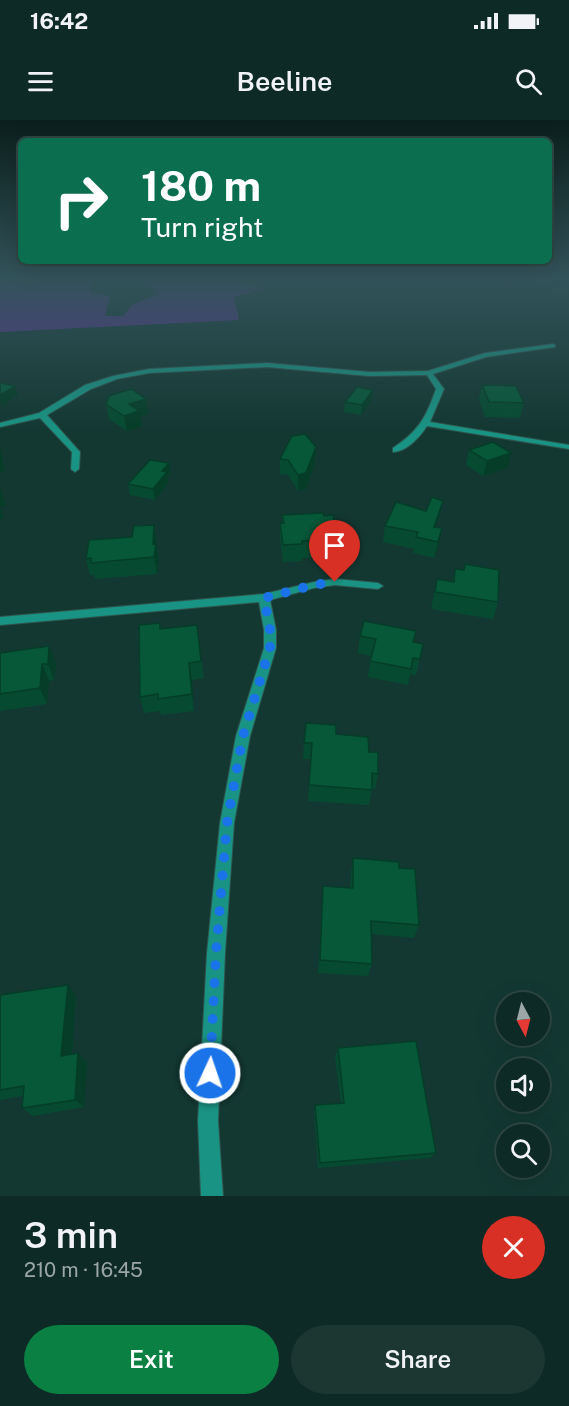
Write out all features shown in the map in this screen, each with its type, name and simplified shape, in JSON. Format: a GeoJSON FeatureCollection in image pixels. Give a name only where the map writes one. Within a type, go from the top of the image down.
{"type":"FeatureCollection","features":[{"type":"Feature","properties":{"kind":"street"},"geometry":{"type":"LineString","coordinates":[[2,426],[42,415],[88,387],[115,377],[149,371],[267,364],[369,374],[429,373],[486,355],[554,346]]}},
{"type":"Feature","properties":{"kind":"street"},"geometry":{"type":"LineString","coordinates":[[396,450],[415,438],[427,424],[440,388],[429,373]]}},
{"type":"Feature","properties":{"kind":"street"},"geometry":{"type":"LineString","coordinates":[[42,415],[76,452],[75,469]]}},
{"type":"Feature","properties":{"kind":"street"},"geometry":{"type":"LineString","coordinates":[[427,424],[569,447]]}},
{"type":"Feature","properties":{"kind":"street"},"geometry":{"type":"LineString","coordinates":[[0,621],[264,598],[335,582],[378,586]]}},
{"type":"Feature","properties":{"kind":"street"},"geometry":{"type":"LineString","coordinates":[[212,1196],[208,1121],[216,953],[227,823],[243,736],[270,648],[270,630],[264,598]]}},
{"type":"Feature","properties":{"kind":"shaded area"},"geometry":{"type":"Polygon","coordinates":[[[0,329],[56,329],[0,332],[0,329]]]}},
{"type":"Feature","properties":{"kind":"building"},"geometry":{"type":"Polygon","coordinates":[[[0,383],[15,386],[0,395],[0,383]]]}},
{"type":"Feature","properties":{"kind":"building"},"geometry":{"type":"Polygon","coordinates":[[[482,385],[516,386],[524,403],[489,402],[482,385]]]}},
{"type":"Feature","properties":{"kind":"building"},"geometry":{"type":"Polygon","coordinates":[[[357,387],[373,390],[362,405],[345,402],[357,387]]]}},
{"type":"Feature","properties":{"kind":"building"},"geometry":{"type":"Polygon","coordinates":[[[131,389],[146,399],[129,404],[139,411],[124,416],[106,404],[109,396],[131,389]]]}},
{"type":"Feature","properties":{"kind":"building"},"geometry":{"type":"Polygon","coordinates":[[[305,434],[316,447],[306,473],[298,475],[288,460],[280,459],[292,436],[305,434]]]}},
{"type":"Feature","properties":{"kind":"building"},"geometry":{"type":"Polygon","coordinates":[[[493,442],[511,453],[487,461],[469,450],[493,442]]]}},
{"type":"Feature","properties":{"kind":"building"},"geometry":{"type":"Polygon","coordinates":[[[150,460],[169,463],[162,471],[167,472],[153,489],[128,484],[150,460]]]}},
{"type":"Feature","properties":{"kind":"building"},"geometry":{"type":"Polygon","coordinates":[[[432,497],[443,501],[434,527],[442,528],[438,542],[416,537],[418,532],[385,526],[396,502],[426,511],[432,497]]]}},
{"type":"Feature","properties":{"kind":"building"},"geometry":{"type":"Polygon","coordinates":[[[323,513],[324,516],[333,515],[339,539],[302,541],[302,544],[283,545],[280,523],[284,523],[282,515],[323,513]]]}},
{"type":"Feature","properties":{"kind":"building"},"geometry":{"type":"Polygon","coordinates":[[[154,525],[153,544],[156,543],[154,557],[91,563],[91,558],[86,559],[89,540],[132,537],[134,526],[154,525]]]}},
{"type":"Feature","properties":{"kind":"building"},"geometry":{"type":"Polygon","coordinates":[[[465,564],[499,570],[498,602],[435,592],[437,579],[454,582],[455,569],[464,570],[465,564]]]}},
{"type":"Feature","properties":{"kind":"building"},"geometry":{"type":"Polygon","coordinates":[[[364,621],[416,631],[413,642],[423,644],[420,659],[413,658],[411,669],[370,661],[376,639],[360,636],[364,621]]]}},
{"type":"Feature","properties":{"kind":"building"},"geometry":{"type":"Polygon","coordinates":[[[160,623],[160,629],[197,625],[201,661],[189,663],[192,694],[158,699],[158,694],[140,697],[139,625],[160,623]]]}},
{"type":"Feature","properties":{"kind":"building"},"geometry":{"type":"Polygon","coordinates":[[[49,646],[48,664],[42,664],[40,688],[0,694],[0,653],[49,646]]]}},
{"type":"Feature","properties":{"kind":"building"},"geometry":{"type":"Polygon","coordinates":[[[306,723],[336,725],[336,734],[368,737],[369,752],[378,752],[378,774],[372,773],[372,790],[309,785],[312,743],[304,743],[306,723]]]}},
{"type":"Feature","properties":{"kind":"building"},"geometry":{"type":"Polygon","coordinates":[[[353,858],[399,862],[399,868],[415,869],[419,925],[371,921],[372,964],[320,960],[323,886],[353,888],[353,858]]]}},
{"type":"Feature","properties":{"kind":"building"},"geometry":{"type":"Polygon","coordinates":[[[68,985],[61,1056],[78,1053],[75,1100],[22,1108],[24,1086],[0,1090],[0,995],[68,985]]]}},
{"type":"Feature","properties":{"kind":"building"},"geometry":{"type":"Polygon","coordinates":[[[416,1041],[436,1153],[320,1163],[315,1105],[344,1103],[338,1048],[416,1041]]]}},
{"type":"Feature","properties":{"kind":"route"},"geometry":{"type":"LineString","coordinates":[[210,1073],[216,953],[227,823],[243,736],[270,648],[270,630],[264,598],[335,582]]}}]}
